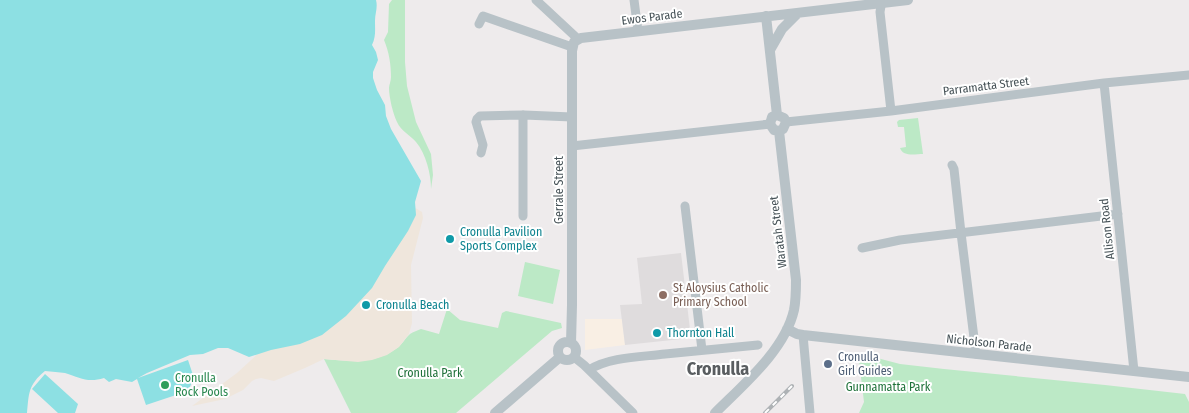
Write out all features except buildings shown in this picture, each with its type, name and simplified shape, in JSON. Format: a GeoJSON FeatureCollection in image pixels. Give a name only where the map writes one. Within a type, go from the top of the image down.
{"type":"FeatureCollection","features":[{"type":"Feature","properties":{"kind":"street"},"geometry":{"type":"LineString","coordinates":[[536,0],[575,43]]}},
{"type":"Feature","properties":{"kind":"street"},"geometry":{"type":"LineString","coordinates":[[634,0],[638,31]]}},
{"type":"Feature","properties":{"kind":"street","name":"Ewos Parade"},"geometry":{"type":"LineString","coordinates":[[575,43],[638,31],[908,0]]}},
{"type":"Feature","properties":{"kind":"street"},"geometry":{"type":"LineString","coordinates":[[881,2],[880,10],[891,111]]}},
{"type":"Feature","properties":{"kind":"street"},"geometry":{"type":"LineString","coordinates":[[770,50],[782,29],[797,14]]}},
{"type":"Feature","properties":{"kind":"street"},"geometry":{"type":"LineString","coordinates":[[479,24],[483,16],[575,43]]}},
{"type":"Feature","properties":{"kind":"street"},"geometry":{"type":"LineString","coordinates":[[766,16],[777,115]]}},
{"type":"Feature","properties":{"kind":"street","name":"Gerrale Street"},"geometry":{"type":"LineString","coordinates":[[571,343],[572,117],[575,43]]}},
{"type":"Feature","properties":{"kind":"street","name":"Parramatta Street"},"geometry":{"type":"LineString","coordinates":[[786,122],[1189,75]]}},
{"type":"Feature","properties":{"kind":"street","name":"Allison Road"},"geometry":{"type":"LineString","coordinates":[[1104,84],[1134,371]]}},
{"type":"Feature","properties":{"kind":"street"},"geometry":{"type":"LineString","coordinates":[[481,153],[483,145],[477,124],[478,117],[523,115],[572,117]]}},
{"type":"Feature","properties":{"kind":"street"},"geometry":{"type":"LineString","coordinates":[[523,115],[523,216]]}},
{"type":"Feature","properties":{"kind":"street"},"geometry":{"type":"LineString","coordinates":[[777,115],[784,118],[786,122],[785,127],[779,131],[774,130],[770,124],[772,117],[777,115]]}},
{"type":"Feature","properties":{"kind":"street"},"geometry":{"type":"LineString","coordinates":[[572,146],[770,124]]}},
{"type":"Feature","properties":{"kind":"street","name":"Waratah Street"},"geometry":{"type":"LineString","coordinates":[[715,413],[779,343],[794,312],[796,280],[779,131]]}},
{"type":"Feature","properties":{"kind":"street"},"geometry":{"type":"LineString","coordinates":[[952,165],[976,354]]}},
{"type":"Feature","properties":{"kind":"street"},"geometry":{"type":"LineString","coordinates":[[685,206],[702,350]]}},
{"type":"Feature","properties":{"kind":"street"},"geometry":{"type":"LineString","coordinates":[[862,248],[900,240],[1118,214]]}},
{"type":"Feature","properties":{"kind":"street","name":"Nicholson Parade"},"geometry":{"type":"LineString","coordinates":[[787,329],[803,335],[1189,377]]}},
{"type":"Feature","properties":{"kind":"street"},"geometry":{"type":"LineString","coordinates":[[803,335],[810,413]]}},
{"type":"Feature","properties":{"kind":"street"},"geometry":{"type":"LineString","coordinates":[[560,358],[558,353],[560,346],[565,343],[571,343],[575,347],[574,357]]}},
{"type":"Feature","properties":{"kind":"street"},"geometry":{"type":"LineString","coordinates":[[589,370],[608,362],[758,345]]}},
{"type":"Feature","properties":{"kind":"street"},"geometry":{"type":"LineString","coordinates":[[560,358],[567,360],[574,357]]}},
{"type":"Feature","properties":{"kind":"street"},"geometry":{"type":"LineString","coordinates":[[574,357],[633,413]]}},
{"type":"Feature","properties":{"kind":"street"},"geometry":{"type":"LineString","coordinates":[[495,413],[560,358]]}},
{"type":"Feature","properties":{"kind":"shaded area","name":"St Aloysius Catholic Primary School"},"geometry":{"type":"Polygon","coordinates":[[[681,253],[691,338],[625,345],[620,305],[642,304],[637,258],[681,253]]]}},
{"type":"Feature","properties":{"kind":"shaded area"},"geometry":{"type":"Polygon","coordinates":[[[585,319],[622,319],[625,345],[585,350],[585,319]]]}},
{"type":"Feature","properties":{"kind":"green space"},"geometry":{"type":"Polygon","coordinates":[[[392,0],[405,0],[407,86],[416,122],[431,154],[433,175],[431,189],[429,171],[423,152],[399,125],[390,101],[391,67],[384,40],[388,32],[389,4],[392,0]]]}},
{"type":"Feature","properties":{"kind":"green space"},"geometry":{"type":"Polygon","coordinates":[[[918,118],[923,154],[906,154],[900,148],[906,147],[904,127],[898,127],[897,122],[899,120],[918,118]]]}},
{"type":"Feature","properties":{"kind":"green space"},"geometry":{"type":"Polygon","coordinates":[[[525,262],[560,270],[553,304],[518,296],[525,262]]]}},
{"type":"Feature","properties":{"kind":"green space","name":"Cronulla Park"},"geometry":{"type":"Polygon","coordinates":[[[447,309],[460,320],[498,328],[502,313],[506,311],[561,323],[562,328],[552,331],[456,413],[351,413],[324,359],[362,361],[380,357],[399,347],[410,334],[418,330],[421,329],[439,334],[447,309]]]}},
{"type":"Feature","properties":{"kind":"green space","name":"Gunnamatta Park"},"geometry":{"type":"Polygon","coordinates":[[[858,353],[900,364],[1185,394],[1189,402],[1189,413],[859,413],[864,402],[858,353]]]}},
{"type":"Feature","properties":{"kind":"sand","name":"Cronulla Beach"},"geometry":{"type":"Polygon","coordinates":[[[402,200],[422,212],[423,218],[411,265],[412,323],[409,334],[399,347],[387,355],[372,360],[358,362],[324,359],[274,381],[261,378],[256,379],[243,390],[225,399],[192,406],[237,373],[303,312],[402,200]]]}},
{"type":"Feature","properties":{"kind":"water"},"geometry":{"type":"Polygon","coordinates":[[[0,0],[376,0],[375,33],[372,45],[378,60],[373,72],[373,78],[385,105],[386,116],[391,129],[421,181],[415,202],[416,215],[372,288],[346,316],[322,335],[300,344],[249,357],[228,348],[218,348],[203,354],[190,355],[138,378],[188,360],[194,378],[188,391],[146,405],[137,379],[132,382],[116,379],[109,382],[104,378],[89,380],[65,373],[45,371],[32,385],[27,413],[0,413],[0,0]]]}},
{"type":"Feature","properties":{"kind":"water"},"geometry":{"type":"Polygon","coordinates":[[[45,374],[78,404],[75,413],[58,413],[32,389],[45,374]]]}},
{"type":"Feature","properties":{"kind":"railway"},"geometry":{"type":"LineString","coordinates":[[765,413],[792,386]]}},
{"type":"Feature","properties":{"kind":"place","name":"Cronulla Pavilion Sports Complex"},"geometry":{"type":"Point","coordinates":[450,239]}},
{"type":"Feature","properties":{"kind":"place","name":"St Aloysius Catholic Primary School"},"geometry":{"type":"Point","coordinates":[663,295]}},
{"type":"Feature","properties":{"kind":"place","name":"Cronulla Beach"},"geometry":{"type":"Point","coordinates":[366,305]}},
{"type":"Feature","properties":{"kind":"place","name":"Thornton Hall"},"geometry":{"type":"Point","coordinates":[657,333]}},
{"type":"Feature","properties":{"kind":"place","name":"Cronulla Girl Guides"},"geometry":{"type":"Point","coordinates":[828,364]}},
{"type":"Feature","properties":{"kind":"place","name":"Cronulla Rock Pools"},"geometry":{"type":"Point","coordinates":[165,385]}},
{"type":"Feature","properties":{"kind":"district","name":"Cronulla"},"geometry":{"type":"Point","coordinates":[718,369]}}]}
